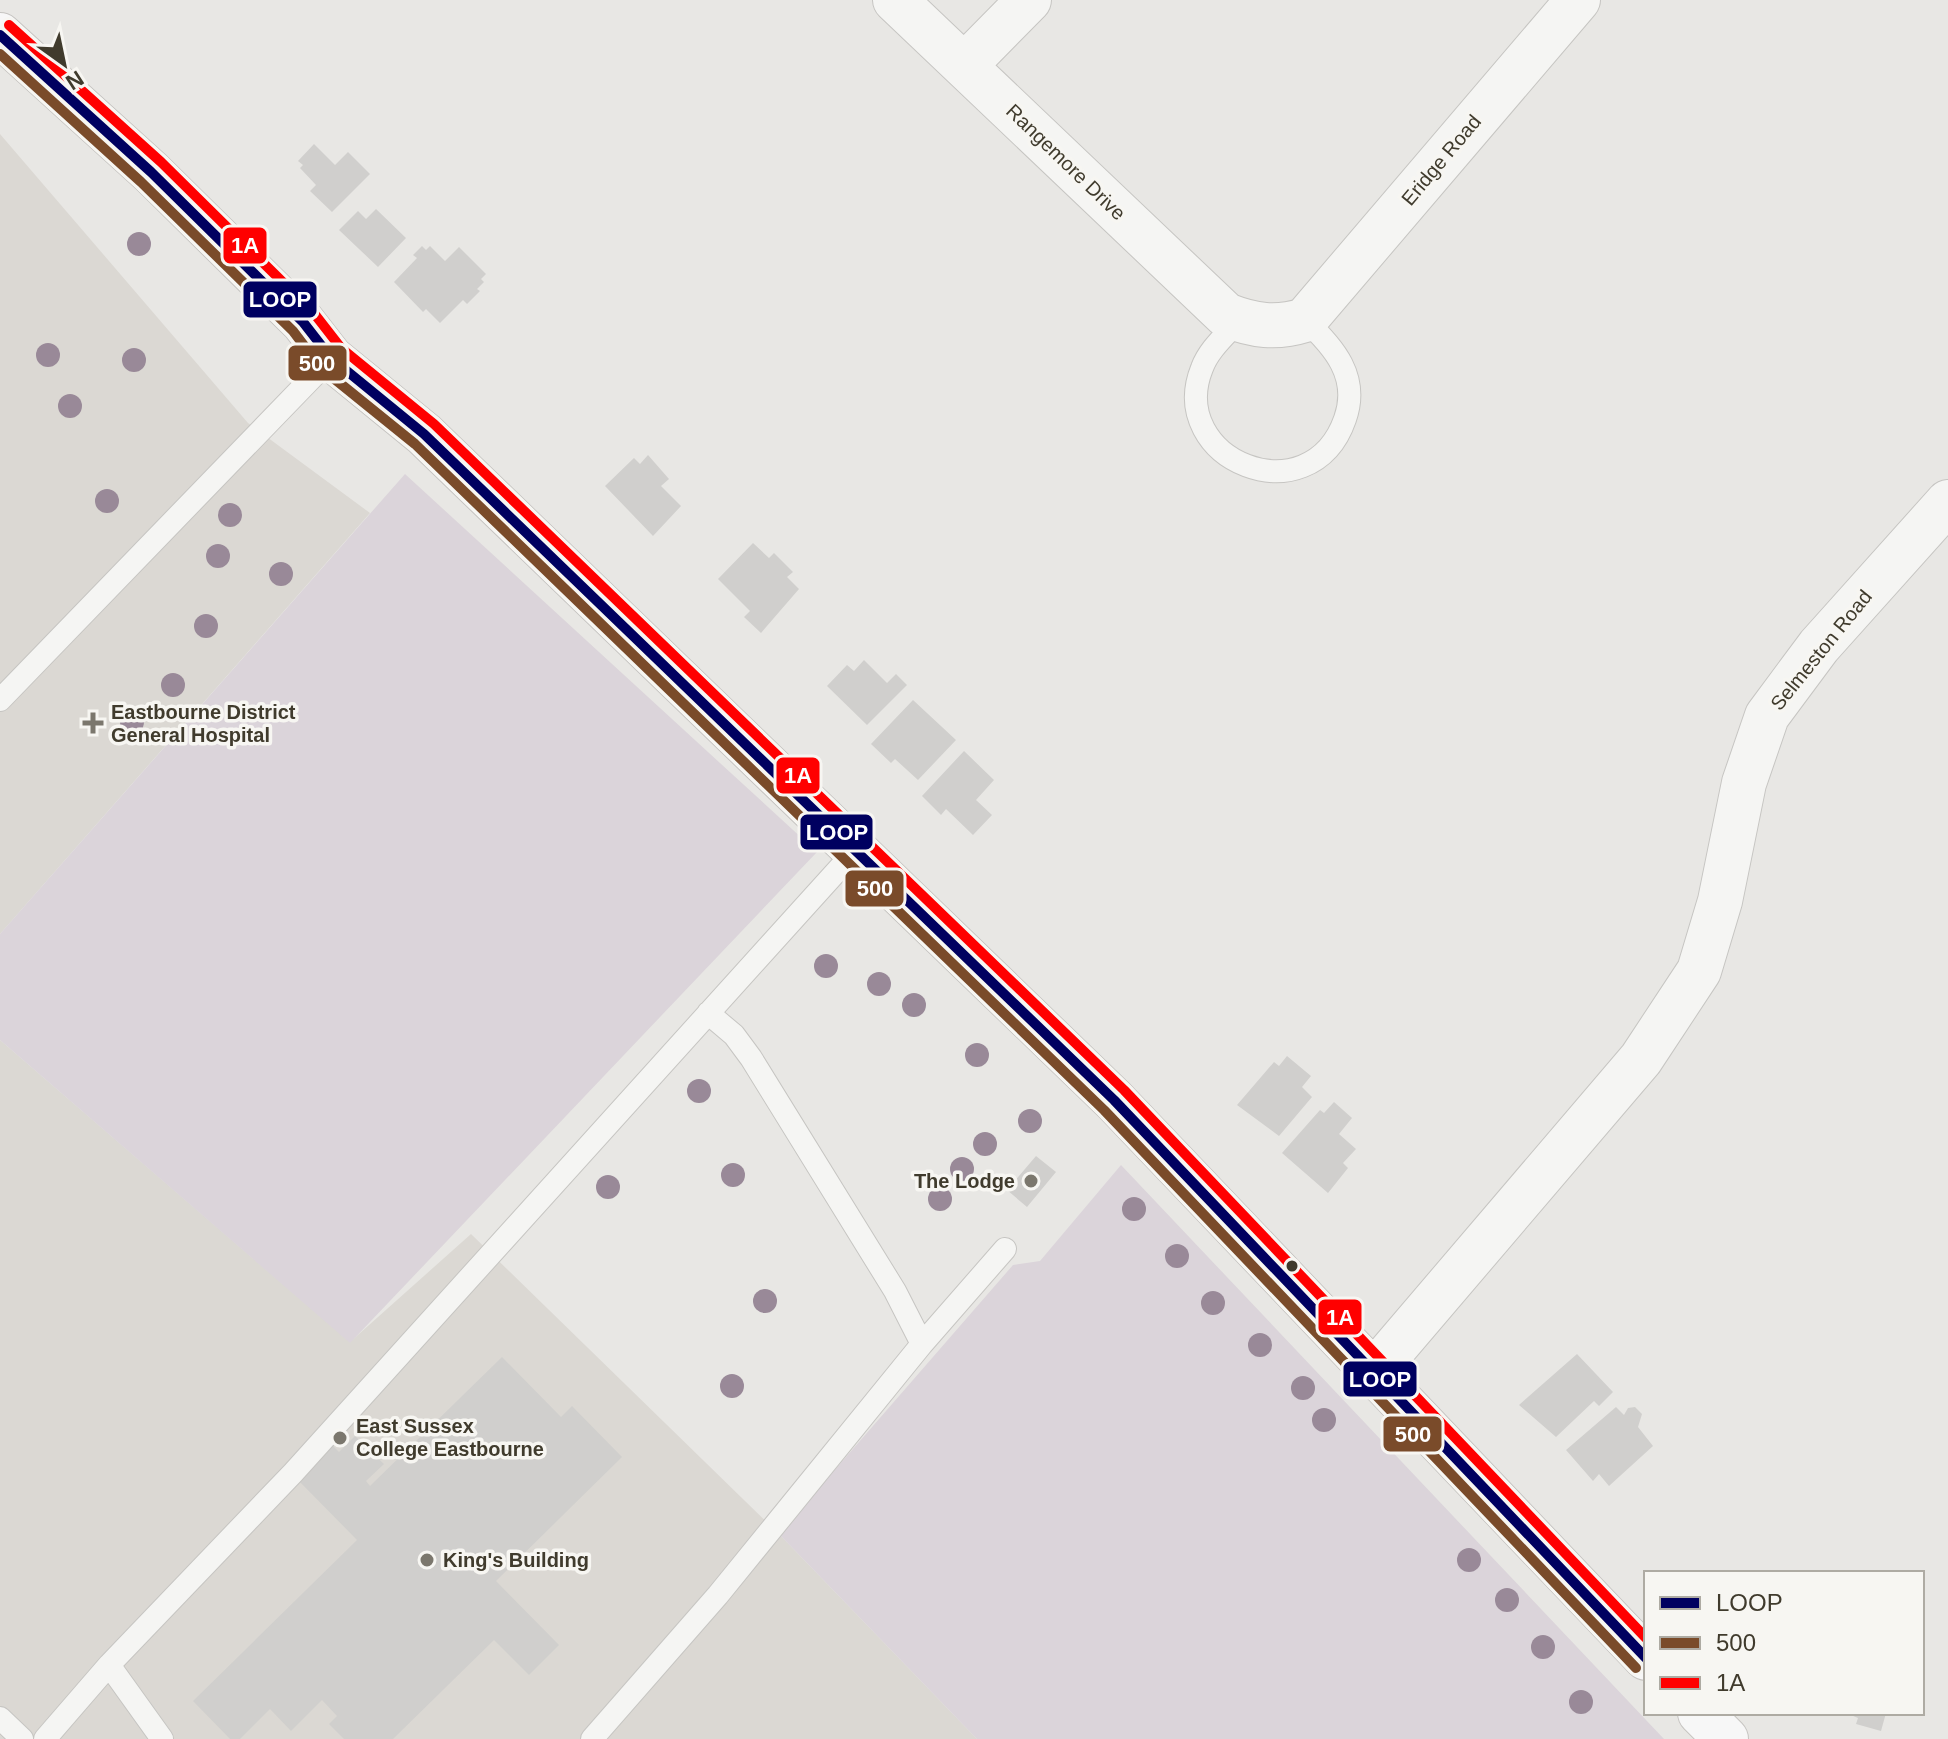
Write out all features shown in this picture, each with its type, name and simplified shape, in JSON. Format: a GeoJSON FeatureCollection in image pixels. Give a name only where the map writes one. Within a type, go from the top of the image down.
{"type":"FeatureCollection","features":[{"type":"Feature","properties":{"kind":"main road"},"geometry":{"type":"LineString","coordinates":[[0,35],[151,172],[303,322],[331,358],[424,434],[1114,1100],[1644,1656]]}},
{"type":"Feature","properties":{"kind":"main road"},"geometry":{"type":"LineString","coordinates":[[1702,1715],[1726,1739]]}},
{"type":"Feature","properties":{"kind":"street","name":"Rangemore Drive"},"geometry":{"type":"LineString","coordinates":[[895,0],[1226,315],[1284,327],[1305,320]]}},
{"type":"Feature","properties":{"kind":"street"},"geometry":{"type":"LineString","coordinates":[[965,65],[1029,0]]}},
{"type":"Feature","properties":{"kind":"street","name":"Eridge Road"},"geometry":{"type":"LineString","coordinates":[[1305,320],[1578,0]]}},
{"type":"Feature","properties":{"kind":"street","name":"Selmeston Road"},"geometry":{"type":"LineString","coordinates":[[1374,1372],[1641,1059],[1699,971],[1720,901],[1744,783],[1767,716],[1819,646],[1948,502]]}},
{"type":"Feature","properties":{"kind":"lane"},"geometry":{"type":"LineString","coordinates":[[1239,320],[1215,345],[1201,368],[1196,394],[1204,429],[1219,450],[1237,463],[1262,472],[1281,472],[1307,465],[1329,449],[1340,432],[1349,407],[1344,367],[1330,344],[1305,320]]}},
{"type":"Feature","properties":{"kind":"lane"},"geometry":{"type":"LineString","coordinates":[[0,700],[331,358]]}},
{"type":"Feature","properties":{"kind":"lane"},"geometry":{"type":"LineString","coordinates":[[45,1739],[109,1665],[293,1473],[855,851]]}},
{"type":"Feature","properties":{"kind":"lane"},"geometry":{"type":"LineString","coordinates":[[708,1013],[734,1035],[751,1058],[895,1291],[922,1344]]}},
{"type":"Feature","properties":{"kind":"lane"},"geometry":{"type":"LineString","coordinates":[[592,1739],[718,1595],[922,1344],[1005,1249]]}},
{"type":"Feature","properties":{"kind":"lane"},"geometry":{"type":"LineString","coordinates":[[109,1665],[162,1739]]}},
{"type":"Feature","properties":{"kind":"lane"},"geometry":{"type":"LineString","coordinates":[[0,1718],[22,1739]]}},
{"type":"Feature","properties":{"kind":"shaded area","name":"Eastbourne District General Hospital"},"geometry":{"type":"Polygon","coordinates":[[[0,134],[248,423],[370,513],[0,934],[0,134]]]}},
{"type":"Feature","properties":{"kind":"shaded area"},"geometry":{"type":"Polygon","coordinates":[[[405,474],[817,852],[350,1343],[0,1040],[0,934],[405,474]]]}},
{"type":"Feature","properties":{"kind":"shaded area","name":"East Sussex College Eastbourne"},"geometry":{"type":"Polygon","coordinates":[[[0,1040],[350,1342],[471,1234],[779,1534],[977,1739],[0,1739],[0,1040]]]}},
{"type":"Feature","properties":{"kind":"shaded area"},"geometry":{"type":"Polygon","coordinates":[[[1121,1165],[1664,1739],[977,1739],[779,1534],[1013,1265],[1040,1261],[1121,1165]]]}},
{"type":"Feature","properties":{"kind":"building"},"geometry":{"type":"Polygon","coordinates":[[[314,144],[335,165],[348,152],[370,174],[332,212],[310,191],[316,185],[300,168],[303,165],[298,161],[314,144]]]}},
{"type":"Feature","properties":{"kind":"building"},"geometry":{"type":"Polygon","coordinates":[[[376,209],[406,238],[378,267],[339,230],[358,211],[366,219],[376,209]]]}},
{"type":"Feature","properties":{"kind":"building"},"geometry":{"type":"Polygon","coordinates":[[[422,246],[426,250],[430,246],[445,261],[459,247],[486,274],[481,279],[484,282],[477,289],[480,291],[467,304],[463,300],[440,323],[426,309],[423,312],[394,282],[417,258],[413,255],[422,246]]]}},
{"type":"Feature","properties":{"kind":"building"},"geometry":{"type":"Polygon","coordinates":[[[648,455],[669,479],[661,486],[681,506],[653,536],[605,486],[634,458],[640,464],[648,455]]]}},
{"type":"Feature","properties":{"kind":"building"},"geometry":{"type":"Polygon","coordinates":[[[753,543],[769,558],[774,553],[793,572],[787,577],[799,589],[761,633],[744,617],[750,611],[718,579],[753,543]]]}},
{"type":"Feature","properties":{"kind":"building"},"geometry":{"type":"Polygon","coordinates":[[[864,660],[887,683],[896,674],[907,685],[867,725],[827,686],[847,665],[854,671],[864,660]]]}},
{"type":"Feature","properties":{"kind":"building"},"geometry":{"type":"Polygon","coordinates":[[[913,700],[956,740],[918,780],[895,759],[891,763],[871,744],[913,700]]]}},
{"type":"Feature","properties":{"kind":"building"},"geometry":{"type":"Polygon","coordinates":[[[964,751],[994,780],[976,800],[992,815],[973,835],[946,809],[941,815],[922,796],[964,751]]]}},
{"type":"Feature","properties":{"kind":"building"},"geometry":{"type":"Polygon","coordinates":[[[1287,1056],[1311,1076],[1302,1087],[1312,1097],[1279,1136],[1237,1105],[1274,1062],[1279,1066],[1287,1056]]]}},
{"type":"Feature","properties":{"kind":"building"},"geometry":{"type":"Polygon","coordinates":[[[1334,1102],[1352,1118],[1339,1134],[1356,1149],[1343,1163],[1348,1168],[1328,1193],[1282,1153],[1320,1110],[1324,1113],[1334,1102]]]}},
{"type":"Feature","properties":{"kind":"building","name":"The Lodge"},"geometry":{"type":"Polygon","coordinates":[[[1036,1156],[1056,1172],[1027,1207],[1007,1190],[1036,1156]]]}},
{"type":"Feature","properties":{"kind":"building"},"geometry":{"type":"Polygon","coordinates":[[[1577,1354],[1613,1392],[1599,1406],[1594,1401],[1556,1437],[1519,1405],[1577,1354]]]}},
{"type":"Feature","properties":{"kind":"building","name":"King's Building"},"geometry":{"type":"Polygon","coordinates":[[[502,1357],[561,1417],[572,1406],[622,1457],[496,1581],[559,1645],[529,1675],[494,1640],[393,1739],[344,1739],[329,1724],[337,1716],[322,1700],[291,1731],[270,1709],[240,1739],[230,1739],[193,1701],[357,1540],[296,1478],[331,1444],[339,1452],[355,1436],[384,1464],[366,1481],[370,1486],[502,1357]]]}},
{"type":"Feature","properties":{"kind":"building"},"geometry":{"type":"Polygon","coordinates":[[[1616,1407],[1624,1415],[1628,1408],[1635,1407],[1642,1414],[1638,1427],[1653,1446],[1609,1486],[1599,1474],[1593,1481],[1566,1450],[1616,1407]]]}},
{"type":"Feature","properties":{"kind":"building"},"geometry":{"type":"Polygon","coordinates":[[[1851,1715],[1885,1715],[1881,1731],[1856,1724],[1858,1718],[1851,1715]]]}},
{"type":"Feature","properties":{"kind":"transit line","name":"1A"},"geometry":{"type":"LineString","coordinates":[[9,25],[161,162],[313,312],[341,348],[434,424],[1124,1090],[1644,1636]]}},
{"type":"Feature","properties":{"kind":"transit line","name":"LOOP"},"geometry":{"type":"LineString","coordinates":[[0,35],[151,172],[303,322],[331,358],[424,434],[1114,1100],[1644,1656]]}},
{"type":"Feature","properties":{"kind":"transit line","name":"500"},"geometry":{"type":"LineString","coordinates":[[0,54],[141,182],[293,331],[321,368],[415,444],[1104,1110],[1636,1668]]}},
{"type":"Feature","properties":{"kind":"place","name":"Eastbourne District General Hospital"},"geometry":{"type":"Point","coordinates":[93,723]}},
{"type":"Feature","properties":{"kind":"place","name":"The Lodge"},"geometry":{"type":"Point","coordinates":[1031,1181]}},
{"type":"Feature","properties":{"kind":"place","name":"East Sussex College Eastbourne"},"geometry":{"type":"Point","coordinates":[340,1438]}},
{"type":"Feature","properties":{"kind":"place","name":"King's Building"},"geometry":{"type":"Point","coordinates":[427,1560]}}]}
